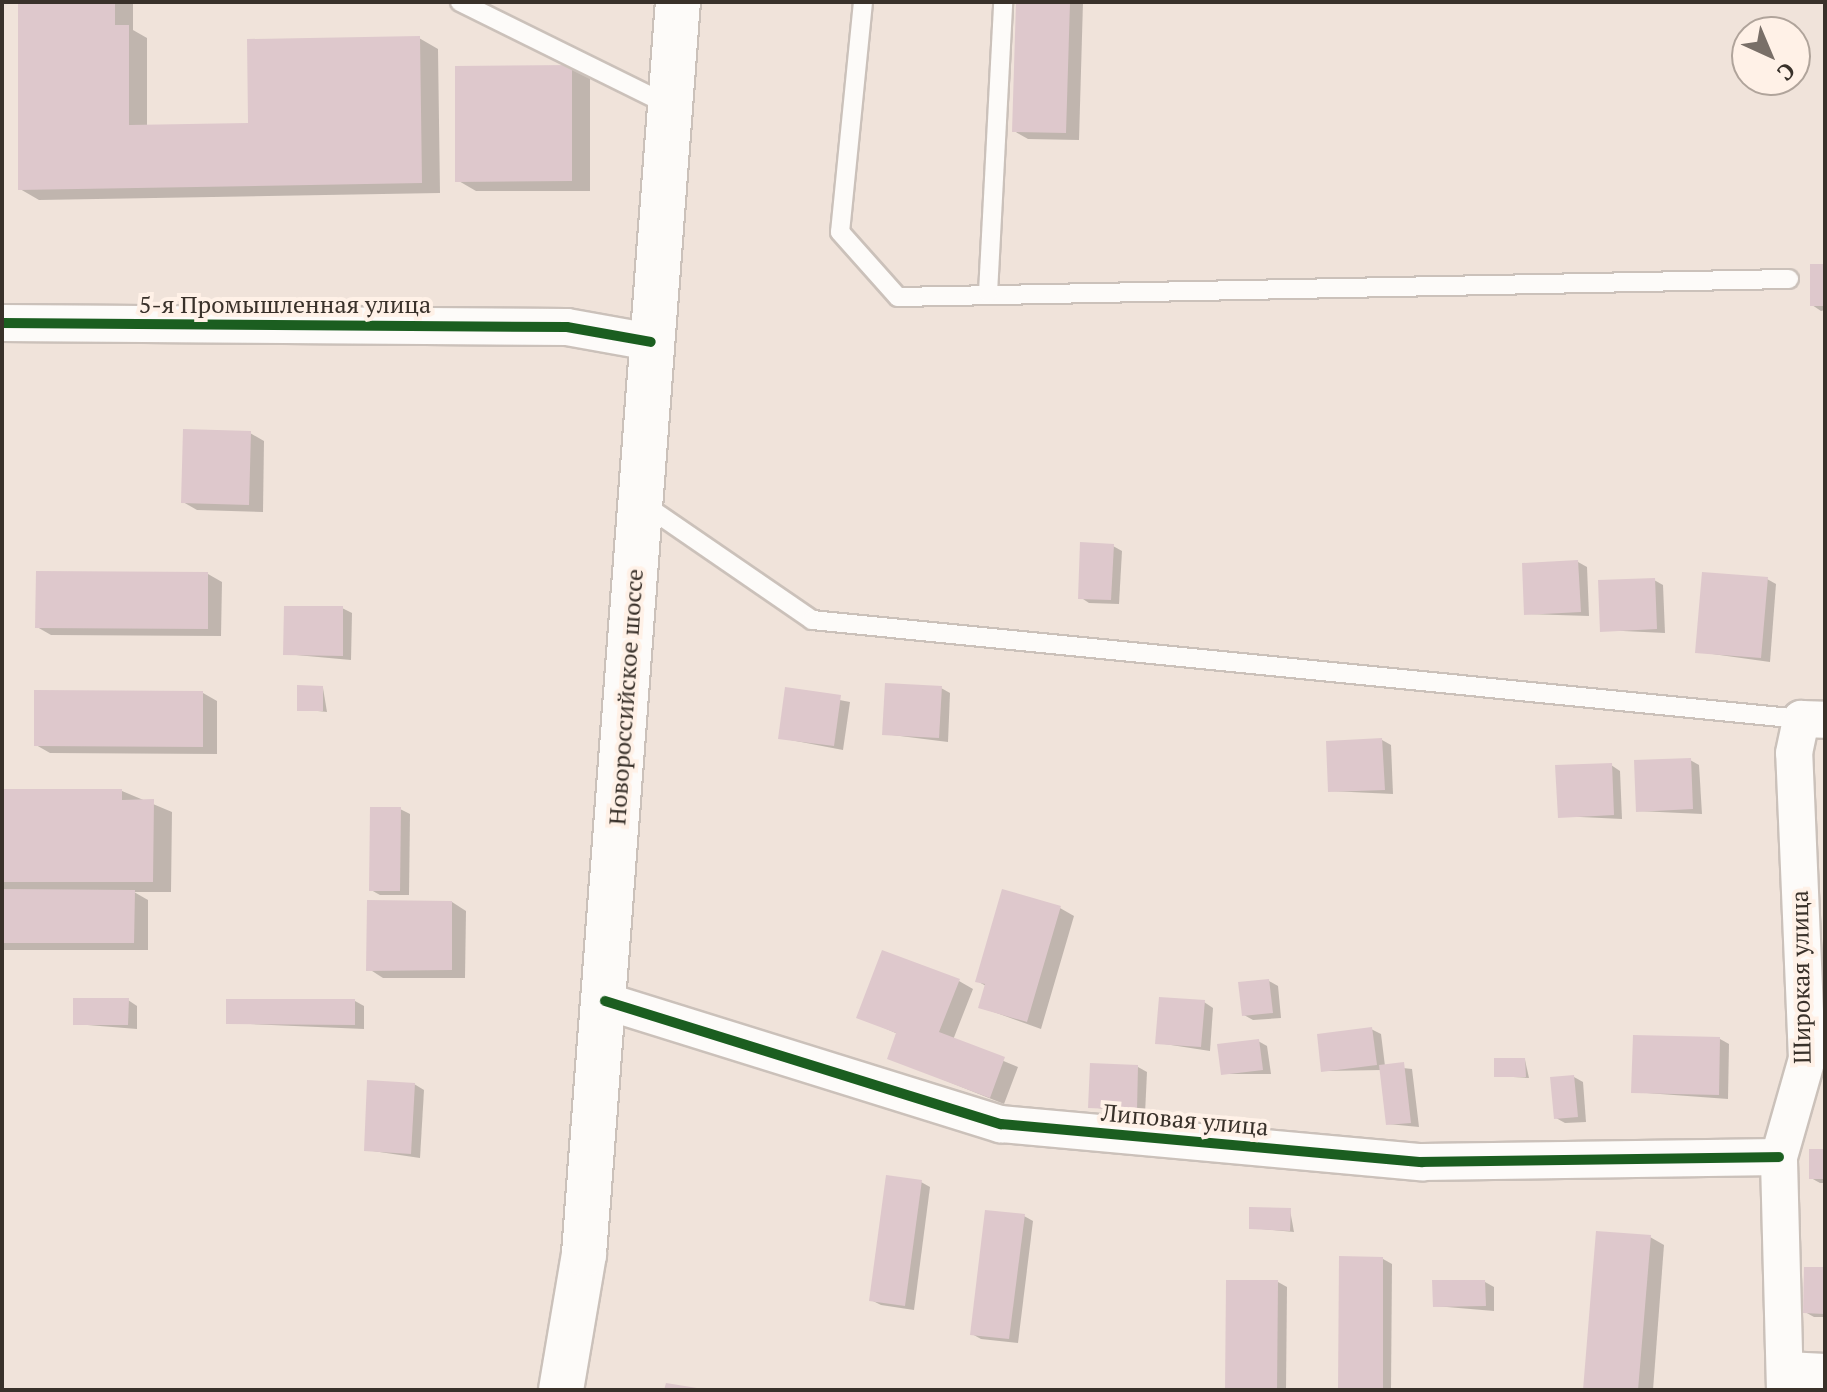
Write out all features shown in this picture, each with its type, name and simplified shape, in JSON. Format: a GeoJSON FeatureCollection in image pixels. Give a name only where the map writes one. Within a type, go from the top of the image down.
{"type":"FeatureCollection","features":[{"type":"Feature","properties":{"kind":"main road","name":"Новороссийское шоссе"},"geometry":{"type":"LineString","coordinates":[[561,1390],[584,1254],[678,2]]}},
{"type":"Feature","properties":{"kind":"street","name":"5-я Промышленная улица"},"geometry":{"type":"LineString","coordinates":[[2,323],[567,327],[651,342]]}},
{"type":"Feature","properties":{"kind":"street","name":"Широкая улица"},"geometry":{"type":"LineString","coordinates":[[1786,1380],[1779,1157],[1816,1059],[1794,753],[1813,719]]}},
{"type":"Feature","properties":{"kind":"street","name":"Липовая улица"},"geometry":{"type":"LineString","coordinates":[[605,1001],[1001,1124],[1422,1162],[1779,1157]]}},
{"type":"Feature","properties":{"kind":"street"},"geometry":{"type":"LineString","coordinates":[[1786,1380],[1825,1372]]}},
{"type":"Feature","properties":{"kind":"lane"},"geometry":{"type":"LineString","coordinates":[[460,2],[670,106]]}},
{"type":"Feature","properties":{"kind":"lane"},"geometry":{"type":"LineString","coordinates":[[863,2],[840,232],[898,297],[1789,279]]}},
{"type":"Feature","properties":{"kind":"lane"},"geometry":{"type":"LineString","coordinates":[[988,293],[1003,2]]}},
{"type":"Feature","properties":{"kind":"lane"},"geometry":{"type":"LineString","coordinates":[[640,501],[812,620],[1813,719]]}},
{"type":"Feature","properties":{"kind":"building"},"geometry":{"type":"Polygon","coordinates":[[[18,2],[115,2],[115,25],[129,25],[129,125],[248,123],[247,39],[420,36],[422,183],[18,190],[18,2]]]}},
{"type":"Feature","properties":{"kind":"building"},"geometry":{"type":"Polygon","coordinates":[[[1016,2],[1070,2],[1066,133],[1012,132],[1016,2]]]}},
{"type":"Feature","properties":{"kind":"building"},"geometry":{"type":"Polygon","coordinates":[[[572,65],[572,181],[455,182],[455,66],[572,65]]]}},
{"type":"Feature","properties":{"kind":"building"},"geometry":{"type":"Polygon","coordinates":[[[1810,264],[1825,264],[1825,306],[1810,306],[1810,264]]]}},
{"type":"Feature","properties":{"kind":"building"},"geometry":{"type":"Polygon","coordinates":[[[183,429],[251,431],[249,505],[181,503],[183,429]]]}},
{"type":"Feature","properties":{"kind":"building"},"geometry":{"type":"Polygon","coordinates":[[[1080,542],[1114,544],[1111,600],[1078,599],[1080,542]]]}},
{"type":"Feature","properties":{"kind":"building"},"geometry":{"type":"Polygon","coordinates":[[[1578,560],[1581,612],[1524,615],[1522,563],[1578,560]]]}},
{"type":"Feature","properties":{"kind":"building"},"geometry":{"type":"Polygon","coordinates":[[[36,571],[208,572],[208,629],[35,628],[36,571]]]}},
{"type":"Feature","properties":{"kind":"building"},"geometry":{"type":"Polygon","coordinates":[[[1702,572],[1768,577],[1761,658],[1695,653],[1702,572]]]}},
{"type":"Feature","properties":{"kind":"building"},"geometry":{"type":"Polygon","coordinates":[[[1655,578],[1657,629],[1600,632],[1598,580],[1655,578]]]}},
{"type":"Feature","properties":{"kind":"building"},"geometry":{"type":"Polygon","coordinates":[[[284,606],[343,606],[343,656],[283,655],[284,606]]]}},
{"type":"Feature","properties":{"kind":"building"},"geometry":{"type":"Polygon","coordinates":[[[885,683],[942,686],[939,738],[882,735],[885,683]]]}},
{"type":"Feature","properties":{"kind":"building"},"geometry":{"type":"Polygon","coordinates":[[[297,685],[323,686],[323,711],[297,711],[297,685]]]}},
{"type":"Feature","properties":{"kind":"building"},"geometry":{"type":"Polygon","coordinates":[[[785,687],[841,695],[834,746],[778,739],[785,687]]]}},
{"type":"Feature","properties":{"kind":"building"},"geometry":{"type":"Polygon","coordinates":[[[34,690],[203,691],[203,747],[34,746],[34,690]]]}},
{"type":"Feature","properties":{"kind":"building"},"geometry":{"type":"Polygon","coordinates":[[[1382,738],[1385,790],[1328,792],[1326,741],[1382,738]]]}},
{"type":"Feature","properties":{"kind":"building"},"geometry":{"type":"Polygon","coordinates":[[[1691,758],[1693,809],[1636,812],[1634,760],[1691,758]]]}},
{"type":"Feature","properties":{"kind":"building"},"geometry":{"type":"Polygon","coordinates":[[[1612,763],[1614,815],[1558,818],[1555,765],[1612,763]]]}},
{"type":"Feature","properties":{"kind":"building"},"geometry":{"type":"Polygon","coordinates":[[[2,789],[122,789],[122,800],[154,799],[153,882],[2,882],[2,789]]]}},
{"type":"Feature","properties":{"kind":"building"},"geometry":{"type":"Polygon","coordinates":[[[370,807],[401,807],[400,891],[369,891],[370,807]]]}},
{"type":"Feature","properties":{"kind":"building"},"geometry":{"type":"Polygon","coordinates":[[[2,889],[135,890],[134,943],[2,943],[2,889]]]}},
{"type":"Feature","properties":{"kind":"building"},"geometry":{"type":"Polygon","coordinates":[[[1002,889],[1061,906],[1027,1022],[978,1008],[985,984],[975,982],[1002,889]]]}},
{"type":"Feature","properties":{"kind":"building"},"geometry":{"type":"Polygon","coordinates":[[[367,900],[452,901],[452,970],[366,971],[367,900]]]}},
{"type":"Feature","properties":{"kind":"building"},"geometry":{"type":"Polygon","coordinates":[[[882,950],[960,979],[939,1032],[1005,1057],[990,1098],[887,1059],[896,1033],[856,1018],[882,950]]]}},
{"type":"Feature","properties":{"kind":"building"},"geometry":{"type":"Polygon","coordinates":[[[1269,979],[1273,1013],[1242,1016],[1238,982],[1269,979]]]}},
{"type":"Feature","properties":{"kind":"building"},"geometry":{"type":"Polygon","coordinates":[[[1159,997],[1205,1000],[1201,1047],[1155,1044],[1159,997]]]}},
{"type":"Feature","properties":{"kind":"building"},"geometry":{"type":"Polygon","coordinates":[[[73,998],[129,998],[128,1025],[73,1025],[73,998]]]}},
{"type":"Feature","properties":{"kind":"building"},"geometry":{"type":"Polygon","coordinates":[[[226,999],[355,999],[355,1025],[226,1024],[226,999]]]}},
{"type":"Feature","properties":{"kind":"building"},"geometry":{"type":"Polygon","coordinates":[[[1372,1027],[1377,1065],[1321,1072],[1317,1034],[1372,1027]]]}},
{"type":"Feature","properties":{"kind":"building"},"geometry":{"type":"Polygon","coordinates":[[[1633,1035],[1720,1037],[1719,1095],[1631,1093],[1633,1035]]]}},
{"type":"Feature","properties":{"kind":"building"},"geometry":{"type":"Polygon","coordinates":[[[1259,1039],[1263,1070],[1221,1075],[1217,1044],[1259,1039]]]}},
{"type":"Feature","properties":{"kind":"building"},"geometry":{"type":"Polygon","coordinates":[[[1494,1058],[1525,1058],[1526,1077],[1494,1077],[1494,1058]]]}},
{"type":"Feature","properties":{"kind":"building"},"geometry":{"type":"Polygon","coordinates":[[[1404,1062],[1411,1123],[1386,1125],[1379,1065],[1404,1062]]]}},
{"type":"Feature","properties":{"kind":"building"},"geometry":{"type":"Polygon","coordinates":[[[1090,1063],[1138,1065],[1137,1110],[1088,1108],[1090,1063]]]}},
{"type":"Feature","properties":{"kind":"building"},"geometry":{"type":"Polygon","coordinates":[[[1574,1075],[1578,1117],[1554,1119],[1550,1077],[1574,1075]]]}},
{"type":"Feature","properties":{"kind":"building"},"geometry":{"type":"Polygon","coordinates":[[[367,1080],[415,1083],[411,1154],[364,1151],[367,1080]]]}},
{"type":"Feature","properties":{"kind":"building"},"geometry":{"type":"Polygon","coordinates":[[[1809,1149],[1825,1149],[1825,1179],[1809,1179],[1809,1149]]]}},
{"type":"Feature","properties":{"kind":"building"},"geometry":{"type":"Polygon","coordinates":[[[886,1175],[922,1180],[905,1306],[869,1301],[886,1175]]]}},
{"type":"Feature","properties":{"kind":"building"},"geometry":{"type":"Polygon","coordinates":[[[1249,1207],[1291,1208],[1290,1231],[1249,1229],[1249,1207]]]}},
{"type":"Feature","properties":{"kind":"building"},"geometry":{"type":"Polygon","coordinates":[[[985,1210],[1025,1214],[1009,1339],[970,1335],[985,1210]]]}},
{"type":"Feature","properties":{"kind":"building"},"geometry":{"type":"Polygon","coordinates":[[[1596,1231],[1651,1235],[1638,1390],[1583,1390],[1596,1231]]]}},
{"type":"Feature","properties":{"kind":"building"},"geometry":{"type":"Polygon","coordinates":[[[1339,1256],[1383,1257],[1383,1390],[1338,1390],[1339,1256]]]}},
{"type":"Feature","properties":{"kind":"building"},"geometry":{"type":"Polygon","coordinates":[[[1804,1267],[1825,1267],[1825,1314],[1803,1313],[1804,1267]]]}},
{"type":"Feature","properties":{"kind":"building"},"geometry":{"type":"Polygon","coordinates":[[[1226,1280],[1278,1280],[1277,1390],[1225,1390],[1226,1280]]]}},
{"type":"Feature","properties":{"kind":"building"},"geometry":{"type":"Polygon","coordinates":[[[1432,1280],[1485,1280],[1486,1306],[1433,1307],[1432,1280]]]}},
{"type":"Feature","properties":{"kind":"building"},"geometry":{"type":"Polygon","coordinates":[[[666,1383],[697,1388],[697,1390],[664,1390],[666,1383]]]}},
{"type":"Feature","properties":{"kind":"cycle path"},"geometry":{"type":"LineString","coordinates":[[2,323],[567,327],[651,342]]}},
{"type":"Feature","properties":{"kind":"cycle path"},"geometry":{"type":"LineString","coordinates":[[605,1001],[1001,1124],[1422,1162],[1779,1157]]}}]}
